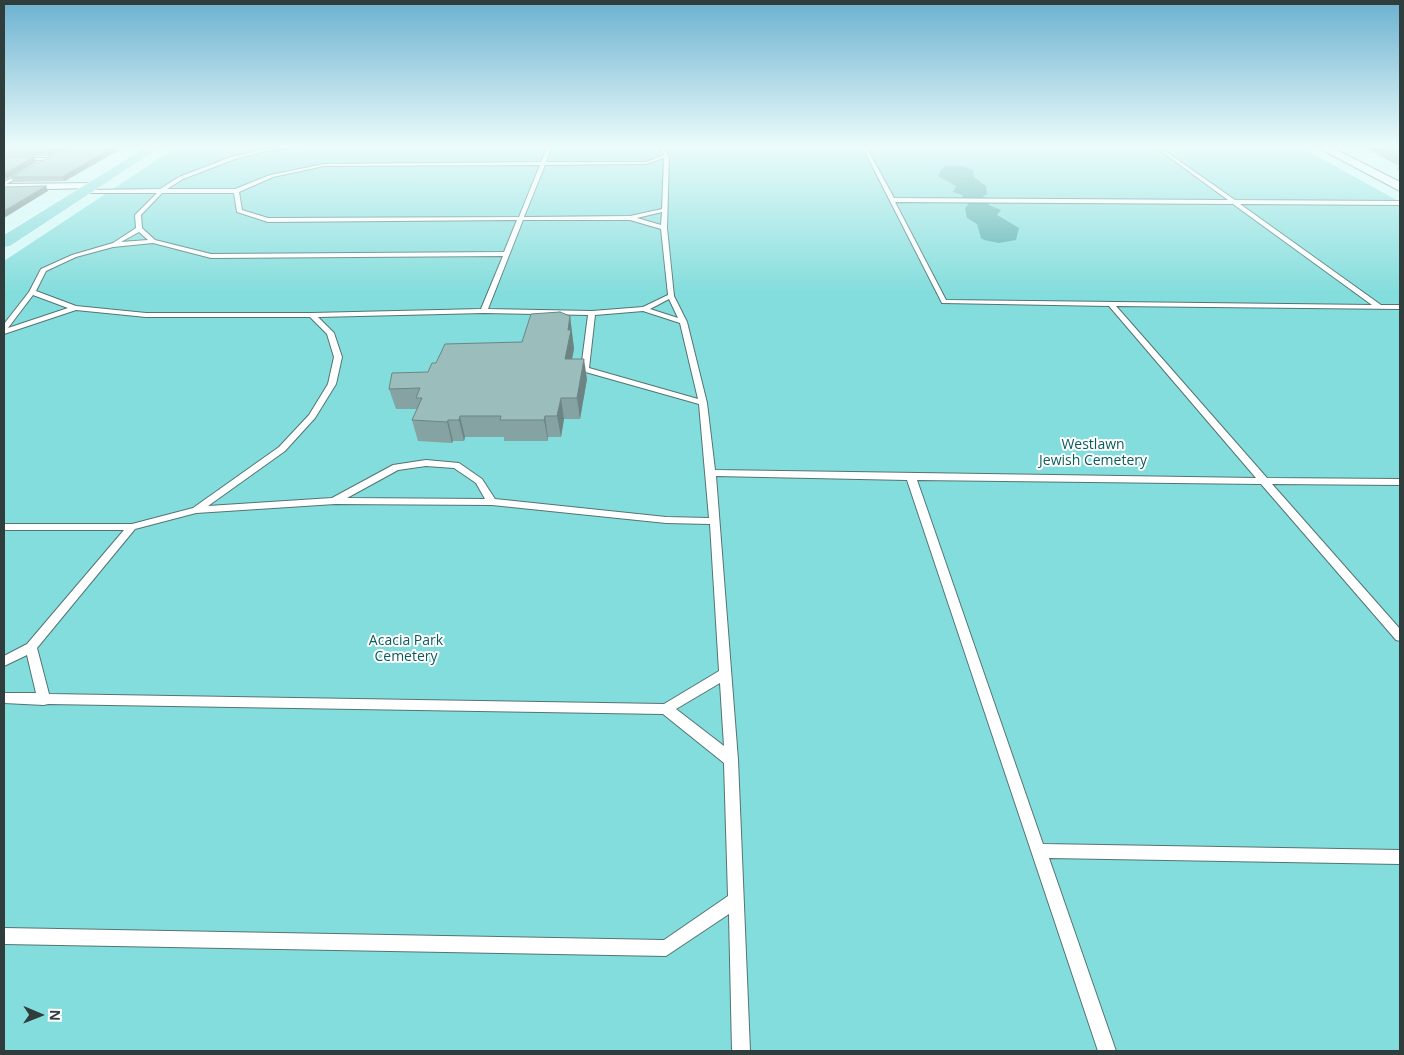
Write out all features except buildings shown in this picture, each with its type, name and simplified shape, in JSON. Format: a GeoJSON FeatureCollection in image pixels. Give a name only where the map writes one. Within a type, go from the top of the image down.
{"type":"FeatureCollection","features":[{"type":"Feature","properties":{"kind":"main road"},"geometry":{"type":"LineString","coordinates":[[4,242],[78,195]]}},
{"type":"Feature","properties":{"kind":"lane"},"geometry":{"type":"LineString","coordinates":[[153,241],[139,229],[138,215],[157,195]]}},
{"type":"Feature","properties":{"kind":"lane"},"geometry":{"type":"LineString","coordinates":[[237,195],[239,211],[268,220],[630,218],[663,210]]}},
{"type":"Feature","properties":{"kind":"lane"},"geometry":{"type":"LineString","coordinates":[[484,311],[530,195]]}},
{"type":"Feature","properties":{"kind":"lane"},"geometry":{"type":"LineString","coordinates":[[663,195],[664,228],[671,296],[683,322],[703,403],[711,473],[731,760],[741,1051]]}},
{"type":"Feature","properties":{"kind":"lane"},"geometry":{"type":"LineString","coordinates":[[889,195],[944,302],[1400,307]]}},
{"type":"Feature","properties":{"kind":"lane"},"geometry":{"type":"LineString","coordinates":[[1225,195],[1380,307]]}},
{"type":"Feature","properties":{"kind":"lane"},"geometry":{"type":"LineString","coordinates":[[891,200],[1400,203]]}},
{"type":"Feature","properties":{"kind":"lane"},"geometry":{"type":"LineString","coordinates":[[630,218],[664,228]]}},
{"type":"Feature","properties":{"kind":"lane"},"geometry":{"type":"LineString","coordinates":[[113,245],[139,229]]}},
{"type":"Feature","properties":{"kind":"lane"},"geometry":{"type":"LineString","coordinates":[[4,330],[32,292],[43,270],[74,256],[113,245],[153,241],[211,256],[507,254]]}},
{"type":"Feature","properties":{"kind":"lane"},"geometry":{"type":"LineString","coordinates":[[32,292],[75,308],[146,315],[312,315],[484,311],[592,313],[644,309],[671,296]]}},
{"type":"Feature","properties":{"kind":"lane"},"geometry":{"type":"LineString","coordinates":[[1111,304],[1400,637]]}},
{"type":"Feature","properties":{"kind":"lane"},"geometry":{"type":"LineString","coordinates":[[4,330],[75,308]]}},
{"type":"Feature","properties":{"kind":"lane"},"geometry":{"type":"LineString","coordinates":[[644,309],[683,322]]}},
{"type":"Feature","properties":{"kind":"lane"},"geometry":{"type":"LineString","coordinates":[[592,313],[585,369],[703,403]]}},
{"type":"Feature","properties":{"kind":"lane"},"geometry":{"type":"LineString","coordinates":[[196,510],[282,449],[312,416],[332,384],[338,357],[330,333],[312,315]]}},
{"type":"Feature","properties":{"kind":"lane"},"geometry":{"type":"LineString","coordinates":[[335,501],[396,467],[426,463],[456,465],[478,481],[492,502]]}},
{"type":"Feature","properties":{"kind":"lane"},"geometry":{"type":"LineString","coordinates":[[711,473],[1400,482]]}},
{"type":"Feature","properties":{"kind":"lane"},"geometry":{"type":"LineString","coordinates":[[911,477],[1107,1051]]}},
{"type":"Feature","properties":{"kind":"lane"},"geometry":{"type":"LineString","coordinates":[[4,527],[132,527],[196,510],[335,501],[492,502],[666,520],[713,521]]}},
{"type":"Feature","properties":{"kind":"lane"},"geometry":{"type":"LineString","coordinates":[[4,661],[31,647],[132,527]]}},
{"type":"Feature","properties":{"kind":"lane"},"geometry":{"type":"LineString","coordinates":[[31,647],[44,700]]}},
{"type":"Feature","properties":{"kind":"lane"},"geometry":{"type":"LineString","coordinates":[[4,698],[666,709],[726,673]]}},
{"type":"Feature","properties":{"kind":"lane"},"geometry":{"type":"LineString","coordinates":[[666,709],[731,760]]}},
{"type":"Feature","properties":{"kind":"lane"},"geometry":{"type":"LineString","coordinates":[[1040,851],[1400,858]]}},
{"type":"Feature","properties":{"kind":"lane"},"geometry":{"type":"LineString","coordinates":[[4,936],[666,948],[735,900]]}},
{"type":"Feature","properties":{"kind":"green space"},"geometry":{"type":"Polygon","coordinates":[[[104,195],[1388,195],[1400,202],[1400,1051],[4,1051],[4,261],[104,195]]]}},
{"type":"Feature","properties":{"kind":"shaded area"},"geometry":{"type":"Polygon","coordinates":[[[962,195],[985,195],[983,196],[989,205],[1001,210],[997,215],[1019,228],[1016,240],[999,243],[981,238],[977,224],[967,218],[965,208],[968,205],[962,195]]]}},
{"type":"Feature","properties":{"kind":"park label","name":"Westlawn Jewish Cemetery"},"geometry":{"type":"Point","coordinates":[1093,454]}},
{"type":"Feature","properties":{"kind":"park label","name":"Acacia Park Cemetery"},"geometry":{"type":"Point","coordinates":[406,650]}}]}
